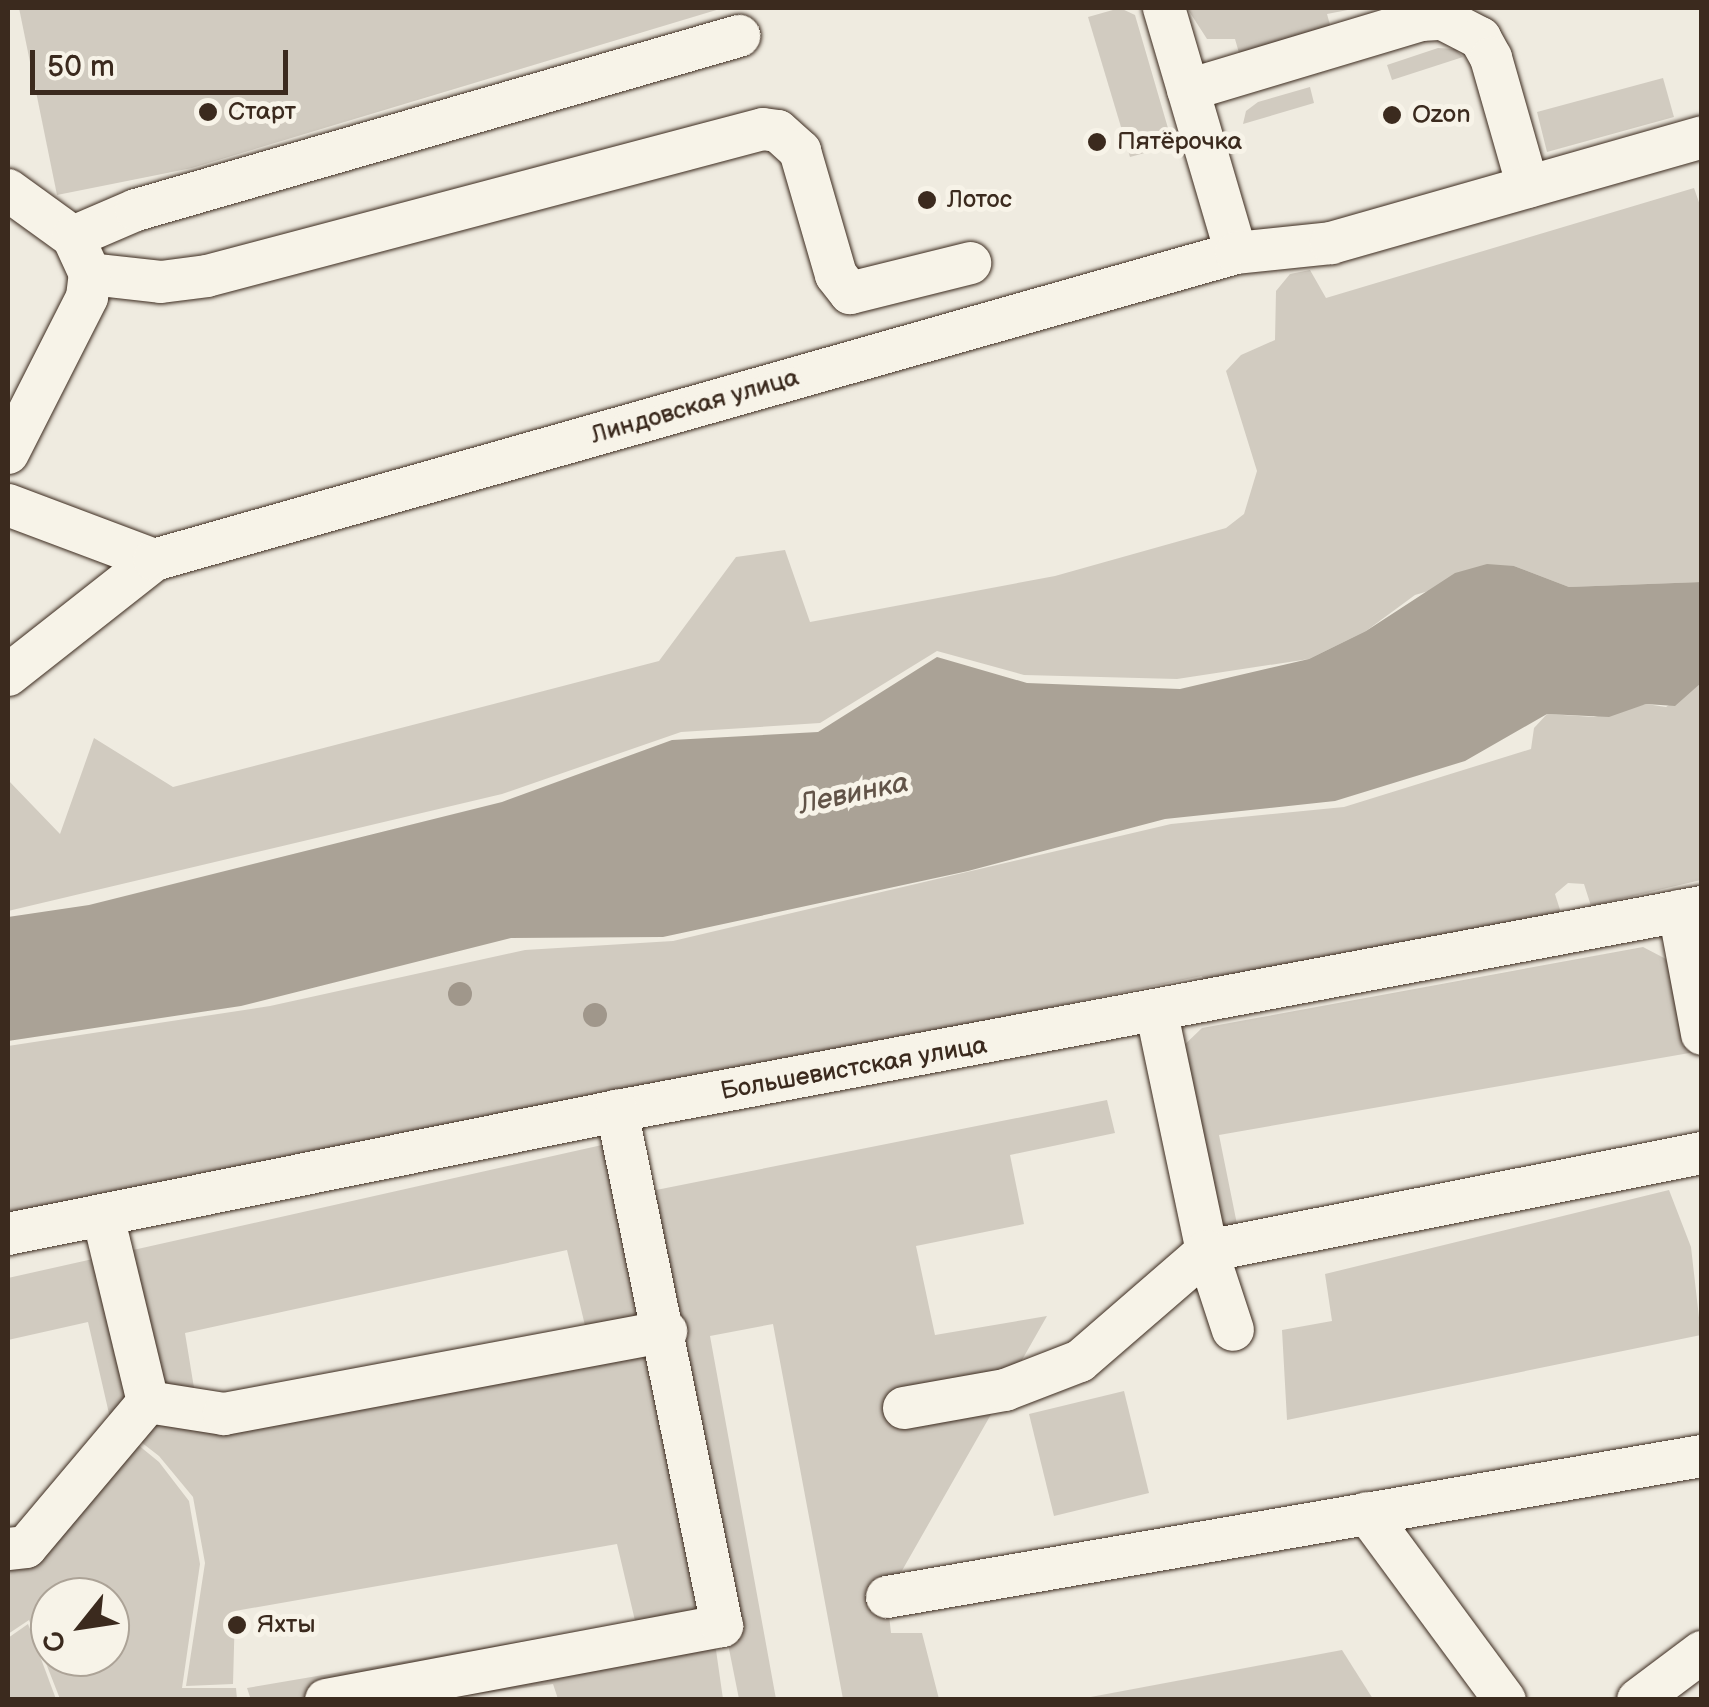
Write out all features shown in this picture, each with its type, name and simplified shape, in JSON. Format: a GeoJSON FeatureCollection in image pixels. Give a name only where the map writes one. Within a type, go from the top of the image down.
{"type":"FeatureCollection","features":[{"type":"Feature","properties":{"kind":"street"},"geometry":{"type":"LineString","coordinates":[[1164,8],[1236,253]]}},
{"type":"Feature","properties":{"kind":"street"},"geometry":{"type":"LineString","coordinates":[[1188,90],[1443,19],[1480,38],[1490,58],[1528,187]]}},
{"type":"Feature","properties":{"kind":"street"},"geometry":{"type":"LineString","coordinates":[[81,256],[136,210],[739,36]]}},
{"type":"Feature","properties":{"kind":"street"},"geometry":{"type":"LineString","coordinates":[[8,190],[81,256],[162,282],[208,276],[763,128],[778,131],[800,151],[836,275],[850,293],[970,262]]}},
{"type":"Feature","properties":{"kind":"street","name":"Линдовская улица"},"geometry":{"type":"LineString","coordinates":[[8,676],[154,560],[1236,253],[1331,243],[1702,137]]}},
{"type":"Feature","properties":{"kind":"street"},"geometry":{"type":"LineString","coordinates":[[8,453],[81,317],[81,256]]}},
{"type":"Feature","properties":{"kind":"street"},"geometry":{"type":"LineString","coordinates":[[8,505],[154,560]]}},
{"type":"Feature","properties":{"kind":"street"},"geometry":{"type":"LineString","coordinates":[[1690,909],[1702,1034]]}},
{"type":"Feature","properties":{"kind":"street","name":"Большевистская улица"},"geometry":{"type":"LineString","coordinates":[[8,1234],[617,1111],[1157,1014],[1690,909]]}},
{"type":"Feature","properties":{"kind":"street"},"geometry":{"type":"LineString","coordinates":[[1157,1014],[1207,1251],[1233,1330]]}},
{"type":"Feature","properties":{"kind":"street"},"geometry":{"type":"LineString","coordinates":[[326,1700],[722,1626],[666,1332],[617,1111]]}},
{"type":"Feature","properties":{"kind":"street"},"geometry":{"type":"LineString","coordinates":[[904,1408],[1005,1390],[1080,1361],[1207,1251],[1702,1154]]}},
{"type":"Feature","properties":{"kind":"street"},"geometry":{"type":"LineString","coordinates":[[103,1216],[148,1402]]}},
{"type":"Feature","properties":{"kind":"street"},"geometry":{"type":"LineString","coordinates":[[148,1402],[224,1414],[666,1332]]}},
{"type":"Feature","properties":{"kind":"street"},"geometry":{"type":"LineString","coordinates":[[8,1550],[26,1546],[148,1402]]}},
{"type":"Feature","properties":{"kind":"street"},"geometry":{"type":"LineString","coordinates":[[887,1596],[1702,1456]]}},
{"type":"Feature","properties":{"kind":"street"},"geometry":{"type":"LineString","coordinates":[[1367,1514],[1506,1700]]}},
{"type":"Feature","properties":{"kind":"street"},"geometry":{"type":"LineString","coordinates":[[1638,1700],[1702,1652]]}},
{"type":"Feature","properties":{"kind":"shaded area","name":"Старт"},"geometry":{"type":"Polygon","coordinates":[[[19,8],[723,8],[192,168],[57,195],[19,8]]]}},
{"type":"Feature","properties":{"kind":"shaded area"},"geometry":{"type":"Polygon","coordinates":[[[1120,8],[1135,15],[1170,135],[1163,148],[1130,157],[1088,17],[1120,8]]]}},
{"type":"Feature","properties":{"kind":"shaded area"},"geometry":{"type":"Polygon","coordinates":[[[1187,8],[1358,8],[1327,14],[1332,32],[1241,60],[1235,39],[1207,39],[1187,8]]]}},
{"type":"Feature","properties":{"kind":"shaded area"},"geometry":{"type":"Polygon","coordinates":[[[1438,48],[1455,49],[1463,57],[1392,80],[1387,65],[1438,48]]]}},
{"type":"Feature","properties":{"kind":"shaded area"},"geometry":{"type":"Polygon","coordinates":[[[1663,78],[1674,117],[1547,152],[1537,112],[1663,78]]]}},
{"type":"Feature","properties":{"kind":"shaded area"},"geometry":{"type":"Polygon","coordinates":[[[1310,87],[1314,103],[1243,124],[1246,111],[1258,102],[1310,87]]]}},
{"type":"Feature","properties":{"kind":"shaded area"},"geometry":{"type":"Polygon","coordinates":[[[1694,188],[1702,211],[1701,582],[1569,587],[1514,566],[1415,595],[1366,631],[1309,659],[1177,679],[1024,675],[937,651],[820,723],[681,732],[502,794],[8,911],[8,780],[60,834],[94,738],[173,787],[659,661],[736,557],[785,550],[810,622],[1055,576],[1226,528],[1244,514],[1257,471],[1226,371],[1241,355],[1275,340],[1276,291],[1290,274],[1310,270],[1326,298],[1694,188]]]}},
{"type":"Feature","properties":{"kind":"shaded area"},"geometry":{"type":"Polygon","coordinates":[[[1701,683],[1701,880],[1591,906],[1584,884],[1568,883],[1555,894],[1561,913],[1206,987],[1202,976],[8,1223],[8,1046],[270,1006],[525,950],[673,941],[1171,824],[1344,807],[1531,749],[1534,728],[1547,714],[1594,717],[1646,704],[1666,707],[1701,683]]]}},
{"type":"Feature","properties":{"kind":"shaded area"},"geometry":{"type":"Polygon","coordinates":[[[1643,947],[1666,959],[1701,1051],[1219,1135],[1241,1244],[1207,1251],[1177,1052],[1202,1028],[1643,947]]]}},
{"type":"Feature","properties":{"kind":"shaded area"},"geometry":{"type":"Polygon","coordinates":[[[1107,1100],[1115,1133],[1010,1155],[1024,1224],[916,1246],[935,1335],[1047,1316],[887,1597],[891,1633],[922,1633],[939,1699],[843,1699],[773,1324],[710,1336],[776,1699],[739,1699],[703,1519],[722,1626],[640,1642],[617,1544],[235,1611],[233,1684],[186,1686],[205,1563],[193,1497],[159,1456],[110,1418],[88,1322],[8,1340],[8,1278],[611,1143],[654,1322],[587,1334],[567,1250],[185,1333],[195,1394],[164,1403],[666,1332],[636,1194],[1107,1100]]]}},
{"type":"Feature","properties":{"kind":"shaded area"},"geometry":{"type":"Polygon","coordinates":[[[1669,1190],[1691,1247],[1701,1335],[1287,1420],[1282,1330],[1332,1321],[1325,1274],[1669,1190]]]}},
{"type":"Feature","properties":{"kind":"shaded area"},"geometry":{"type":"Polygon","coordinates":[[[1124,1391],[1149,1493],[1054,1516],[1029,1414],[1124,1391]]]}},
{"type":"Feature","properties":{"kind":"shaded area"},"geometry":{"type":"Polygon","coordinates":[[[126,1435],[159,1462],[189,1501],[200,1564],[182,1688],[236,1688],[237,1699],[60,1699],[51,1677],[130,1677],[130,1577],[30,1577],[30,1623],[8,1634],[8,1553],[126,1435]]]}},
{"type":"Feature","properties":{"kind":"shaded area"},"geometry":{"type":"Polygon","coordinates":[[[28,1624],[30,1677],[48,1677],[56,1699],[8,1699],[8,1638],[28,1624]]]}},
{"type":"Feature","properties":{"kind":"shaded area"},"geometry":{"type":"Polygon","coordinates":[[[612,1626],[715,1643],[723,1699],[558,1699],[553,1684],[434,1700],[251,1700],[247,1688],[612,1626]]]}},
{"type":"Feature","properties":{"kind":"shaded area"},"geometry":{"type":"Polygon","coordinates":[[[1342,1650],[1373,1699],[1080,1699],[1342,1650]]]}},
{"type":"Feature","properties":{"kind":"water","name":"Левинка"},"geometry":{"type":"Polygon","coordinates":[[[1487,564],[1514,566],[1569,587],[1701,582],[1701,683],[1675,706],[1646,704],[1609,717],[1547,714],[1465,761],[1335,801],[1165,819],[968,871],[663,937],[511,938],[241,1006],[8,1041],[8,917],[89,905],[502,802],[672,740],[818,732],[937,657],[1027,683],[1180,689],[1309,659],[1366,631],[1455,573],[1487,564]]]}},
{"type":"Feature","properties":{"kind":"place","name":"Старт"},"geometry":{"type":"Point","coordinates":[208,112]}},
{"type":"Feature","properties":{"kind":"place","name":"Ozon"},"geometry":{"type":"Point","coordinates":[1392,115]}},
{"type":"Feature","properties":{"kind":"place","name":"Пятёрочка"},"geometry":{"type":"Point","coordinates":[1097,142]}},
{"type":"Feature","properties":{"kind":"place","name":"Лотос"},"geometry":{"type":"Point","coordinates":[927,200]}},
{"type":"Feature","properties":{"kind":"place","name":"Яхты"},"geometry":{"type":"Point","coordinates":[237,1625]}}]}
